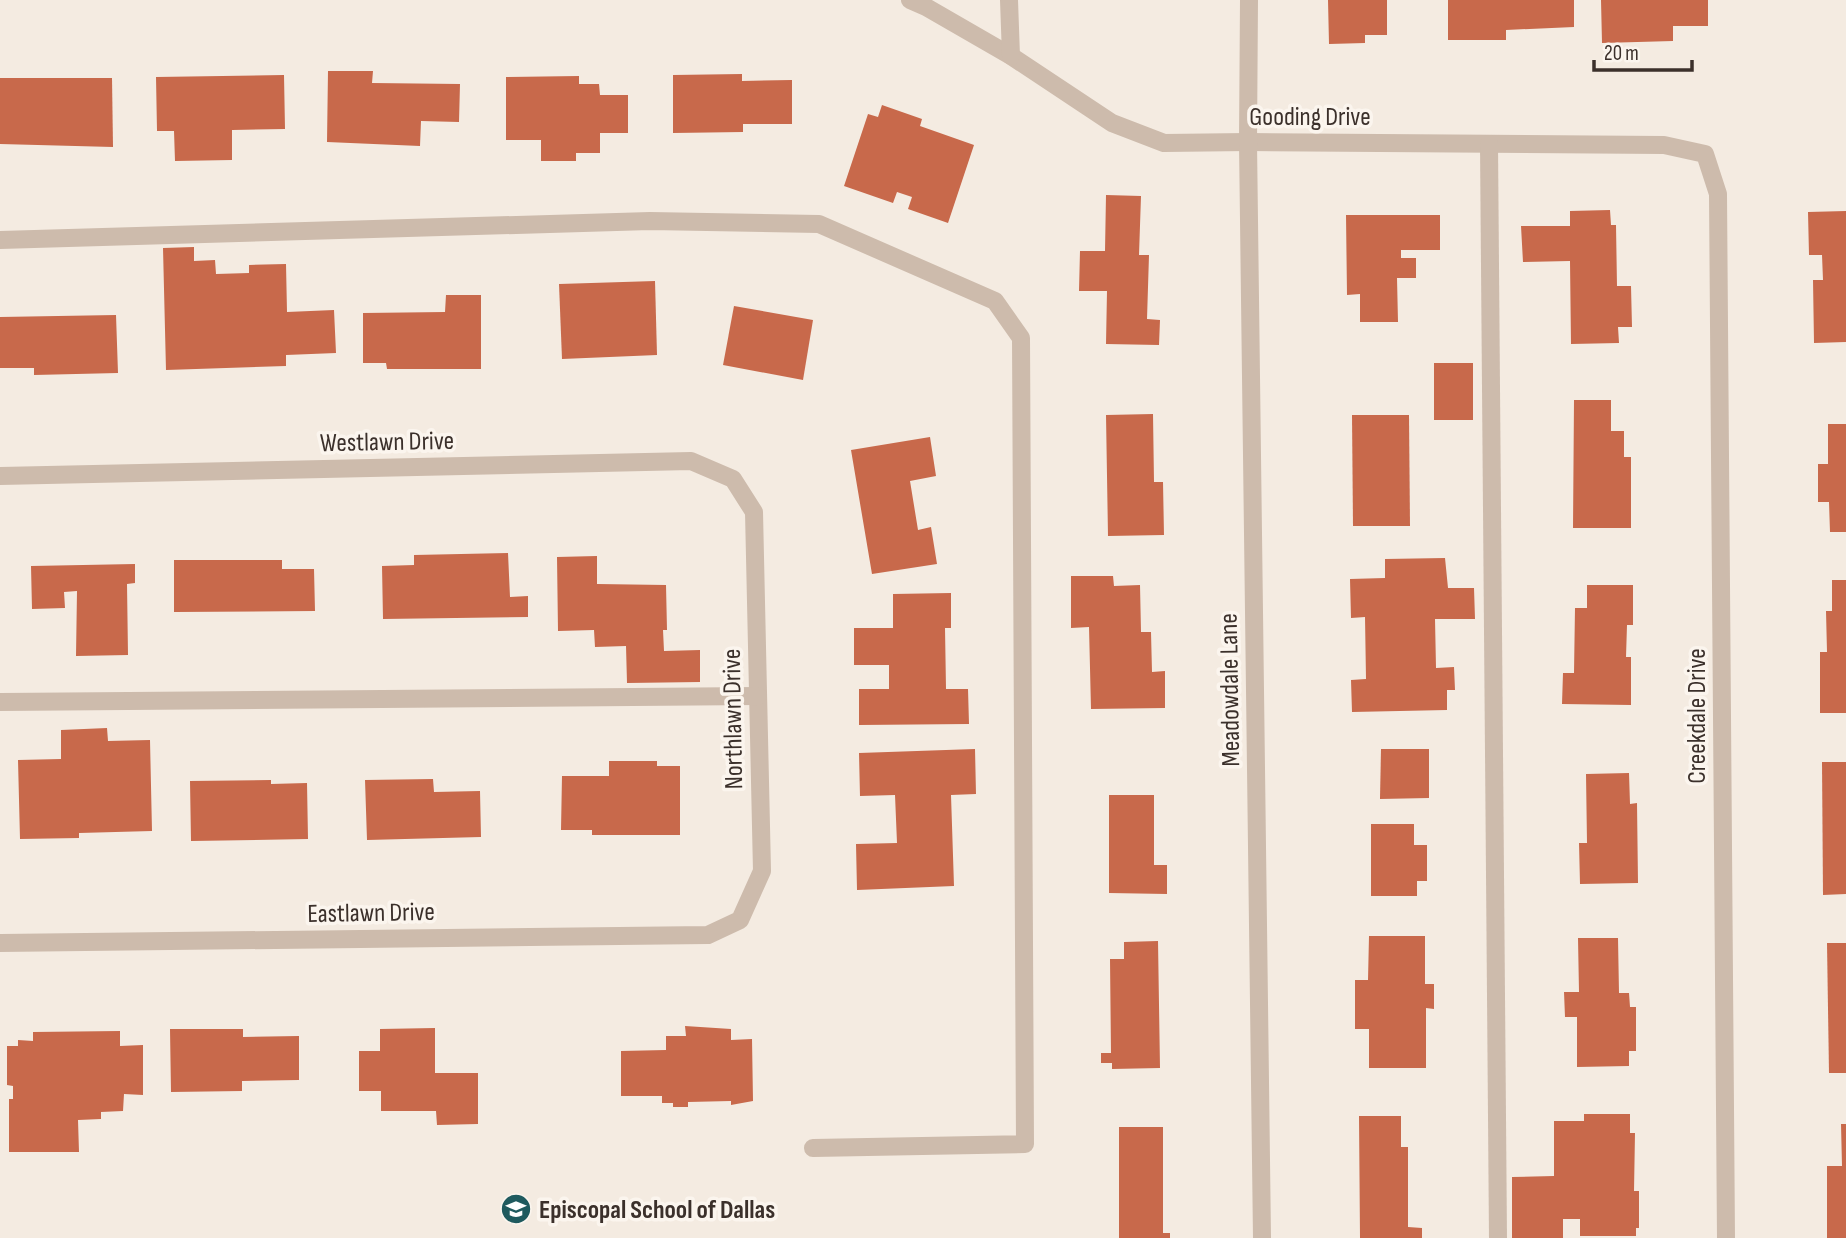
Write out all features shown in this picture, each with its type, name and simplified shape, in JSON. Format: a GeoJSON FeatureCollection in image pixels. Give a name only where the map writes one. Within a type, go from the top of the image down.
{"type":"FeatureCollection","features":[{"type":"Feature","properties":{"kind":"street","name":"Gooding Drive"},"geometry":{"type":"LineString","coordinates":[[910,0],[1011,57],[1112,123],[1164,143],[1664,145],[1706,154],[1718,194]]}},
{"type":"Feature","properties":{"kind":"street"},"geometry":{"type":"LineString","coordinates":[[1009,0],[1011,57]]}},
{"type":"Feature","properties":{"kind":"street","name":"Meadowdale Lane"},"geometry":{"type":"LineString","coordinates":[[1249,0],[1248,142],[1262,1238]]}},
{"type":"Feature","properties":{"kind":"street"},"geometry":{"type":"LineString","coordinates":[[1489,144],[1498,1238]]}},
{"type":"Feature","properties":{"kind":"street","name":"Creekdale Drive"},"geometry":{"type":"LineString","coordinates":[[1718,194],[1726,1238]]}},
{"type":"Feature","properties":{"kind":"street"},"geometry":{"type":"LineString","coordinates":[[0,240],[650,221],[819,223],[995,301],[1021,338],[1025,1144],[813,1148]]}},
{"type":"Feature","properties":{"kind":"street","name":"Westlawn Drive"},"geometry":{"type":"LineString","coordinates":[[0,476],[691,461],[733,479],[754,512]]}},
{"type":"Feature","properties":{"kind":"street","name":"Northlawn Drive"},"geometry":{"type":"LineString","coordinates":[[740,920],[762,871],[754,512]]}},
{"type":"Feature","properties":{"kind":"street"},"geometry":{"type":"LineString","coordinates":[[0,702],[758,696]]}},
{"type":"Feature","properties":{"kind":"street","name":"Eastlawn Drive"},"geometry":{"type":"LineString","coordinates":[[0,943],[708,935],[740,920]]}},
{"type":"Feature","properties":{"kind":"building"},"geometry":{"type":"Polygon","coordinates":[[[1328,0],[1387,0],[1387,35],[1365,35],[1365,43],[1329,44],[1328,0]]]}},
{"type":"Feature","properties":{"kind":"building"},"geometry":{"type":"Polygon","coordinates":[[[1448,0],[1574,0],[1574,27],[1506,30],[1506,40],[1448,40],[1448,0]]]}},
{"type":"Feature","properties":{"kind":"building"},"geometry":{"type":"Polygon","coordinates":[[[1601,0],[1708,0],[1708,26],[1673,26],[1673,41],[1602,43],[1601,0]]]}},
{"type":"Feature","properties":{"kind":"building"},"geometry":{"type":"Polygon","coordinates":[[[328,71],[373,71],[372,83],[460,84],[459,122],[421,121],[420,146],[327,142],[328,71]]]}},
{"type":"Feature","properties":{"kind":"building"},"geometry":{"type":"Polygon","coordinates":[[[742,74],[742,81],[792,80],[792,124],[743,124],[743,132],[673,133],[673,75],[742,74]]]}},
{"type":"Feature","properties":{"kind":"building"},"geometry":{"type":"Polygon","coordinates":[[[284,75],[285,129],[232,130],[232,160],[175,161],[174,131],[157,131],[156,77],[284,75]]]}},
{"type":"Feature","properties":{"kind":"building"},"geometry":{"type":"Polygon","coordinates":[[[579,76],[579,84],[599,84],[600,95],[628,95],[628,133],[600,133],[600,153],[576,153],[576,161],[541,161],[541,140],[506,140],[506,77],[579,76]]]}},
{"type":"Feature","properties":{"kind":"building"},"geometry":{"type":"Polygon","coordinates":[[[0,78],[112,78],[113,147],[0,144],[0,78]]]}},
{"type":"Feature","properties":{"kind":"building"},"geometry":{"type":"Polygon","coordinates":[[[882,105],[922,119],[920,126],[974,145],[948,223],[908,209],[912,197],[897,192],[893,203],[844,186],[868,114],[878,117],[882,105]]]}},
{"type":"Feature","properties":{"kind":"building"},"geometry":{"type":"Polygon","coordinates":[[[1106,195],[1141,196],[1139,255],[1149,255],[1147,319],[1160,320],[1159,345],[1106,344],[1107,291],[1079,291],[1080,251],[1105,251],[1106,195]]]}},
{"type":"Feature","properties":{"kind":"building"},"geometry":{"type":"Polygon","coordinates":[[[1610,210],[1611,225],[1616,225],[1617,286],[1631,286],[1632,327],[1618,327],[1619,343],[1571,344],[1570,261],[1523,262],[1521,226],[1570,226],[1570,211],[1610,210]]]}},
{"type":"Feature","properties":{"kind":"building"},"geometry":{"type":"Polygon","coordinates":[[[1846,211],[1846,342],[1814,343],[1813,280],[1823,280],[1822,255],[1809,255],[1808,212],[1846,211]]]}},
{"type":"Feature","properties":{"kind":"building"},"geometry":{"type":"Polygon","coordinates":[[[1346,215],[1440,215],[1440,250],[1401,250],[1401,258],[1416,258],[1416,278],[1397,278],[1398,322],[1360,322],[1360,294],[1347,295],[1346,215]]]}},
{"type":"Feature","properties":{"kind":"building"},"geometry":{"type":"Polygon","coordinates":[[[194,247],[194,261],[215,260],[216,274],[249,273],[249,265],[286,264],[287,312],[334,310],[336,353],[286,355],[286,366],[166,370],[163,248],[194,247]]]}},
{"type":"Feature","properties":{"kind":"building"},"geometry":{"type":"Polygon","coordinates":[[[655,281],[657,355],[562,359],[559,284],[655,281]]]}},
{"type":"Feature","properties":{"kind":"building"},"geometry":{"type":"Polygon","coordinates":[[[446,295],[481,295],[481,369],[387,369],[386,363],[363,363],[363,313],[445,312],[446,295]]]}},
{"type":"Feature","properties":{"kind":"building"},"geometry":{"type":"Polygon","coordinates":[[[734,306],[813,320],[803,380],[723,365],[734,306]]]}},
{"type":"Feature","properties":{"kind":"building"},"geometry":{"type":"Polygon","coordinates":[[[116,315],[118,373],[34,375],[34,368],[0,368],[0,317],[116,315]]]}},
{"type":"Feature","properties":{"kind":"building"},"geometry":{"type":"Polygon","coordinates":[[[1434,363],[1473,363],[1473,420],[1434,420],[1434,363]]]}},
{"type":"Feature","properties":{"kind":"building"},"geometry":{"type":"Polygon","coordinates":[[[1574,400],[1611,400],[1611,431],[1624,431],[1624,457],[1631,457],[1631,528],[1573,528],[1574,400]]]}},
{"type":"Feature","properties":{"kind":"building"},"geometry":{"type":"Polygon","coordinates":[[[1153,414],[1154,482],[1163,482],[1164,535],[1108,536],[1106,415],[1153,414]]]}},
{"type":"Feature","properties":{"kind":"building"},"geometry":{"type":"Polygon","coordinates":[[[1352,415],[1409,415],[1410,526],[1353,526],[1352,415]]]}},
{"type":"Feature","properties":{"kind":"building"},"geometry":{"type":"Polygon","coordinates":[[[1828,424],[1846,424],[1846,532],[1830,532],[1829,502],[1818,502],[1818,464],[1828,464],[1828,424]]]}},
{"type":"Feature","properties":{"kind":"building"},"geometry":{"type":"Polygon","coordinates":[[[930,437],[936,476],[910,481],[918,530],[931,527],[937,564],[872,574],[851,450],[930,437]]]}},
{"type":"Feature","properties":{"kind":"building"},"geometry":{"type":"Polygon","coordinates":[[[508,553],[510,597],[528,596],[528,617],[383,619],[382,566],[414,565],[414,555],[508,553]]]}},
{"type":"Feature","properties":{"kind":"building"},"geometry":{"type":"Polygon","coordinates":[[[597,556],[597,584],[666,585],[667,630],[663,630],[664,651],[700,650],[700,682],[627,683],[626,646],[595,647],[594,630],[558,631],[557,557],[597,556]]]}},
{"type":"Feature","properties":{"kind":"building"},"geometry":{"type":"Polygon","coordinates":[[[1445,558],[1448,588],[1474,588],[1475,619],[1435,619],[1436,668],[1454,667],[1455,690],[1447,690],[1447,710],[1352,712],[1351,680],[1366,679],[1365,617],[1351,618],[1350,579],[1385,578],[1385,559],[1445,558]]]}},
{"type":"Feature","properties":{"kind":"building"},"geometry":{"type":"Polygon","coordinates":[[[174,560],[282,560],[282,569],[314,569],[315,611],[174,612],[174,560]]]}},
{"type":"Feature","properties":{"kind":"building"},"geometry":{"type":"Polygon","coordinates":[[[135,564],[135,583],[127,584],[128,655],[76,656],[77,591],[64,592],[65,608],[32,609],[31,566],[135,564]]]}},
{"type":"Feature","properties":{"kind":"building"},"geometry":{"type":"Polygon","coordinates":[[[1071,576],[1113,576],[1114,586],[1140,585],[1141,632],[1151,632],[1152,672],[1165,671],[1165,708],[1091,709],[1089,627],[1071,628],[1071,576]]]}},
{"type":"Feature","properties":{"kind":"building"},"geometry":{"type":"Polygon","coordinates":[[[1832,580],[1846,580],[1846,713],[1820,713],[1820,652],[1827,652],[1826,611],[1832,611],[1832,580]]]}},
{"type":"Feature","properties":{"kind":"building"},"geometry":{"type":"Polygon","coordinates":[[[1587,585],[1633,585],[1633,625],[1627,625],[1626,657],[1631,657],[1631,705],[1562,704],[1563,673],[1574,673],[1575,608],[1587,608],[1587,585]]]}},
{"type":"Feature","properties":{"kind":"building"},"geometry":{"type":"Polygon","coordinates":[[[951,593],[951,628],[945,628],[946,689],[968,689],[969,724],[859,725],[859,689],[889,689],[889,665],[854,665],[854,628],[893,628],[893,594],[951,593]]]}},
{"type":"Feature","properties":{"kind":"building"},"geometry":{"type":"Polygon","coordinates":[[[107,728],[108,741],[150,740],[152,831],[79,833],[79,838],[20,839],[18,760],[61,759],[61,730],[107,728]]]}},
{"type":"Feature","properties":{"kind":"building"},"geometry":{"type":"Polygon","coordinates":[[[975,749],[976,794],[951,795],[954,886],[857,890],[856,844],[897,843],[895,795],[860,796],[859,753],[975,749]]]}},
{"type":"Feature","properties":{"kind":"building"},"geometry":{"type":"Polygon","coordinates":[[[1381,749],[1429,749],[1429,798],[1380,799],[1381,749]]]}},
{"type":"Feature","properties":{"kind":"building"},"geometry":{"type":"Polygon","coordinates":[[[609,761],[657,761],[657,766],[680,766],[680,835],[592,835],[592,830],[561,830],[562,776],[609,776],[609,761]]]}},
{"type":"Feature","properties":{"kind":"building"},"geometry":{"type":"Polygon","coordinates":[[[1822,762],[1846,762],[1846,894],[1823,895],[1822,762]]]}},
{"type":"Feature","properties":{"kind":"building"},"geometry":{"type":"Polygon","coordinates":[[[1629,773],[1630,804],[1637,803],[1638,883],[1580,884],[1579,843],[1587,843],[1586,774],[1629,773]]]}},
{"type":"Feature","properties":{"kind":"building"},"geometry":{"type":"Polygon","coordinates":[[[433,779],[434,792],[480,791],[481,837],[367,840],[365,780],[433,779]]]}},
{"type":"Feature","properties":{"kind":"building"},"geometry":{"type":"Polygon","coordinates":[[[271,780],[271,784],[307,783],[308,839],[191,841],[190,781],[271,780]]]}},
{"type":"Feature","properties":{"kind":"building"},"geometry":{"type":"Polygon","coordinates":[[[1109,795],[1154,795],[1154,865],[1167,865],[1167,894],[1109,893],[1109,795]]]}},
{"type":"Feature","properties":{"kind":"building"},"geometry":{"type":"Polygon","coordinates":[[[1371,824],[1414,824],[1414,845],[1427,845],[1427,881],[1417,881],[1417,896],[1371,896],[1371,824]]]}},
{"type":"Feature","properties":{"kind":"building"},"geometry":{"type":"Polygon","coordinates":[[[1369,936],[1425,936],[1425,984],[1434,984],[1434,1009],[1426,1008],[1426,1068],[1369,1068],[1369,1029],[1355,1029],[1355,980],[1368,980],[1369,936]]]}},
{"type":"Feature","properties":{"kind":"building"},"geometry":{"type":"Polygon","coordinates":[[[1578,938],[1618,938],[1619,993],[1629,993],[1630,1007],[1636,1007],[1636,1051],[1629,1051],[1629,1066],[1577,1067],[1577,1017],[1565,1017],[1564,992],[1579,992],[1578,938]]]}},
{"type":"Feature","properties":{"kind":"building"},"geometry":{"type":"Polygon","coordinates":[[[1158,941],[1160,1068],[1112,1069],[1112,1063],[1101,1063],[1101,1053],[1111,1053],[1110,959],[1124,959],[1124,942],[1158,941]]]}},
{"type":"Feature","properties":{"kind":"building"},"geometry":{"type":"Polygon","coordinates":[[[1827,943],[1846,943],[1846,1073],[1829,1073],[1827,943]]]}},
{"type":"Feature","properties":{"kind":"building"},"geometry":{"type":"Polygon","coordinates":[[[685,1026],[731,1029],[731,1040],[752,1039],[753,1101],[731,1105],[731,1101],[688,1102],[688,1107],[673,1107],[673,1103],[662,1103],[662,1096],[621,1096],[621,1051],[666,1050],[666,1036],[686,1036],[685,1026]]]}},
{"type":"Feature","properties":{"kind":"building"},"geometry":{"type":"Polygon","coordinates":[[[435,1028],[435,1073],[478,1073],[478,1124],[437,1125],[436,1111],[381,1111],[381,1091],[359,1091],[359,1051],[380,1051],[380,1029],[435,1028]]]}},
{"type":"Feature","properties":{"kind":"building"},"geometry":{"type":"Polygon","coordinates":[[[170,1029],[243,1029],[243,1037],[299,1036],[299,1080],[242,1081],[242,1091],[171,1092],[170,1029]]]}},
{"type":"Feature","properties":{"kind":"building"},"geometry":{"type":"Polygon","coordinates":[[[120,1031],[120,1046],[143,1045],[143,1095],[124,1094],[123,1111],[101,1112],[101,1119],[78,1120],[79,1152],[9,1152],[9,1099],[13,1099],[13,1086],[7,1085],[7,1046],[18,1046],[18,1040],[33,1041],[33,1032],[120,1031]]]}},
{"type":"Feature","properties":{"kind":"building"},"geometry":{"type":"Polygon","coordinates":[[[1584,1114],[1630,1114],[1630,1133],[1635,1133],[1634,1191],[1639,1191],[1639,1228],[1636,1228],[1636,1236],[1580,1236],[1580,1219],[1563,1219],[1563,1238],[1512,1238],[1512,1177],[1554,1176],[1554,1121],[1584,1121],[1584,1114]]]}},
{"type":"Feature","properties":{"kind":"building"},"geometry":{"type":"Polygon","coordinates":[[[1359,1116],[1401,1116],[1401,1147],[1408,1147],[1408,1227],[1422,1228],[1422,1238],[1360,1238],[1359,1116]]]}},
{"type":"Feature","properties":{"kind":"building"},"geometry":{"type":"Polygon","coordinates":[[[1841,1124],[1846,1124],[1846,1238],[1827,1238],[1827,1166],[1842,1166],[1841,1124]]]}},
{"type":"Feature","properties":{"kind":"building"},"geometry":{"type":"Polygon","coordinates":[[[1119,1127],[1163,1127],[1163,1233],[1170,1233],[1170,1238],[1119,1238],[1119,1127]]]}},
{"type":"Feature","properties":{"kind":"place","name":"Episcopal School of Dallas"},"geometry":{"type":"Point","coordinates":[516,1209]}}]}
